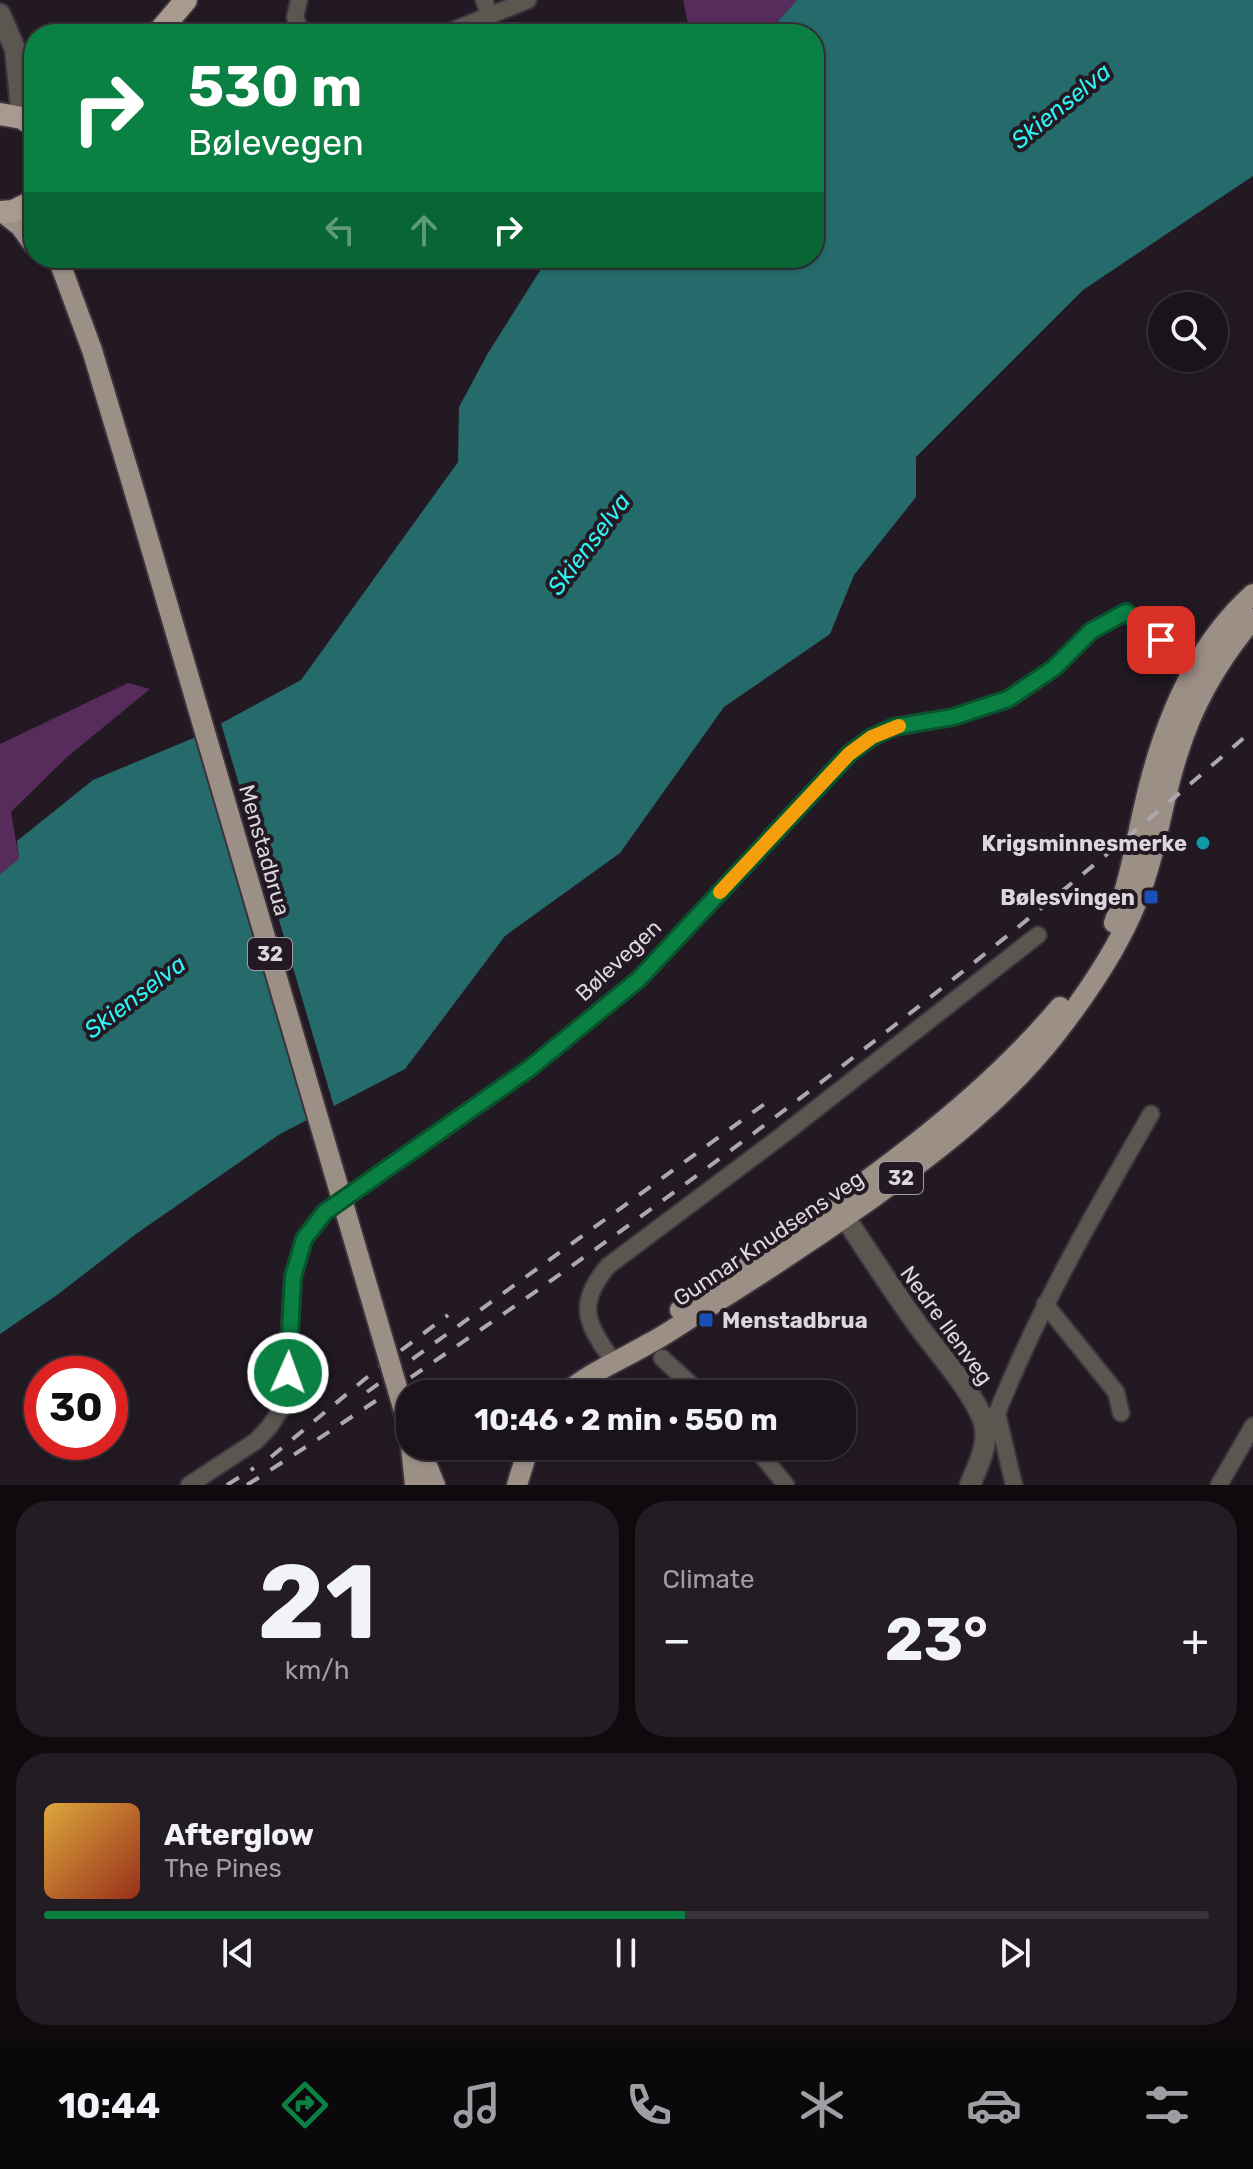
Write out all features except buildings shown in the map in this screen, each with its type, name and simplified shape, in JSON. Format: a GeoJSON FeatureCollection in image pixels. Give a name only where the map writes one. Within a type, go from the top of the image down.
{"type":"FeatureCollection","features":[{"type":"Feature","properties":{"kind":"highway"},"geometry":{"type":"LineString","coordinates":[[166,24],[186,0]]}},
{"type":"Feature","properties":{"kind":"highway"},"geometry":{"type":"LineString","coordinates":[[1,212],[24,207]]}},
{"type":"Feature","properties":{"kind":"main road"},"geometry":{"type":"LineString","coordinates":[[1,212],[24,231]]}},
{"type":"Feature","properties":{"kind":"main road","name":"Menstadbrua"},"geometry":{"type":"LineString","coordinates":[[51,268],[71,298]]}},
{"type":"Feature","properties":{"kind":"main road","name":"Menstadbrua"},"geometry":{"type":"LineString","coordinates":[[61,268],[89,342],[134,490],[396,1383]]}},
{"type":"Feature","properties":{"kind":"main road","name":"32"},"geometry":{"type":"LineString","coordinates":[[1202,674],[1212,639],[1253,594]]}},
{"type":"Feature","properties":{"kind":"main road","name":"32"},"geometry":{"type":"LineString","coordinates":[[1202,674],[1253,619]]}},
{"type":"Feature","properties":{"kind":"main road","name":"Gunnar Knudsens veg"},"geometry":{"type":"LineString","coordinates":[[585,1380],[640,1338],[840,1209],[936,1152],[1005,1091],[1054,1035],[1112,953],[1119,927],[1144,881],[1179,749],[1195,709],[1202,674]]}},
{"type":"Feature","properties":{"kind":"main road"},"geometry":{"type":"LineString","coordinates":[[412,1460],[415,1485]]}},
{"type":"Feature","properties":{"kind":"main road"},"geometry":{"type":"LineString","coordinates":[[425,1460],[435,1485]]}},
{"type":"Feature","properties":{"kind":"main road"},"geometry":{"type":"LineString","coordinates":[[515,1483],[524,1460]]}},
{"type":"Feature","properties":{"kind":"street"},"geometry":{"type":"LineString","coordinates":[[298,24],[295,17],[299,0]]}},
{"type":"Feature","properties":{"kind":"street"},"geometry":{"type":"LineString","coordinates":[[461,24],[487,8],[528,0]]}},
{"type":"Feature","properties":{"kind":"street"},"geometry":{"type":"LineString","coordinates":[[0,14],[0,38]]}},
{"type":"Feature","properties":{"kind":"street"},"geometry":{"type":"LineString","coordinates":[[0,14],[15,49],[24,121]]}},
{"type":"Feature","properties":{"kind":"street","name":"Bølevegen"},"geometry":{"type":"LineString","coordinates":[[189,1485],[256,1441],[285,1403],[293,1277],[304,1239],[325,1212],[530,1068],[639,979],[849,754],[872,737],[894,727],[966,714],[1008,699],[1054,668],[1091,631],[1126,612],[1202,674]]}},
{"type":"Feature","properties":{"kind":"street"},"geometry":{"type":"LineString","coordinates":[[613,1361],[589,1320],[588,1303],[593,1285],[608,1266],[792,1128],[1038,935]]}},
{"type":"Feature","properties":{"kind":"street"},"geometry":{"type":"LineString","coordinates":[[990,1416],[1045,1304],[1151,1114]]}},
{"type":"Feature","properties":{"kind":"street","name":"Nedre Ilenveg"},"geometry":{"type":"LineString","coordinates":[[840,1209],[881,1275],[969,1395],[990,1416],[1014,1485]]}},
{"type":"Feature","properties":{"kind":"street"},"geometry":{"type":"LineString","coordinates":[[1045,1304],[1116,1392],[1121,1413]]}},
{"type":"Feature","properties":{"kind":"street"},"geometry":{"type":"LineString","coordinates":[[662,1358],[686,1380]]}},
{"type":"Feature","properties":{"kind":"street","name":"Nedre Ilenveg"},"geometry":{"type":"LineString","coordinates":[[970,1485],[982,1457],[990,1416]]}},
{"type":"Feature","properties":{"kind":"street"},"geometry":{"type":"LineString","coordinates":[[1219,1485],[1253,1426]]}},
{"type":"Feature","properties":{"kind":"street"},"geometry":{"type":"LineString","coordinates":[[765,1460],[786,1485]]}},
{"type":"Feature","properties":{"kind":"shaded area"},"geometry":{"type":"Polygon","coordinates":[[[683,0],[797,0],[776,24],[688,24],[683,0]]]}},
{"type":"Feature","properties":{"kind":"shaded area"},"geometry":{"type":"Polygon","coordinates":[[[128,683],[150,689],[66,758],[11,812],[19,859],[0,874],[0,744],[128,683]]]}},
{"type":"Feature","properties":{"kind":"water","name":"Skienselva"},"geometry":{"type":"Polygon","coordinates":[[[797,0],[1253,0],[1253,176],[1083,290],[916,457],[916,497],[854,575],[830,634],[724,707],[620,853],[505,936],[405,1069],[280,1134],[0,1334],[0,874],[19,859],[17,841],[93,780],[196,737],[301,680],[458,462],[459,407],[488,353],[542,268],[824,268],[824,24],[776,24],[797,0]]]}},
{"type":"Feature","properties":{"kind":"pier"},"geometry":{"type":"Polygon","coordinates":[[[220,720],[335,1110],[310,1123],[196,733],[220,720]]]}},
{"type":"Feature","properties":{"kind":"railway"},"geometry":{"type":"LineString","coordinates":[[247,1485],[509,1310],[764,1126],[1012,932],[1253,730]]}},
{"type":"Feature","properties":{"kind":"railway"},"geometry":{"type":"LineString","coordinates":[[367,1392],[770,1100]]}},
{"type":"Feature","properties":{"kind":"railway"},"geometry":{"type":"LineString","coordinates":[[271,1457],[383,1364],[448,1315]]}},
{"type":"Feature","properties":{"kind":"railway"},"geometry":{"type":"LineString","coordinates":[[227,1485],[254,1468]]}},
{"type":"Feature","properties":{"kind":"slow traffic"},"geometry":{"type":"LineString","coordinates":[[720,892],[849,754],[872,737],[899,726]]}},
{"type":"Feature","properties":{"kind":"place","name":"Krigsminnesmerke"},"geometry":{"type":"Point","coordinates":[1203,843]}},
{"type":"Feature","properties":{"kind":"place","name":"Bølesvingen"},"geometry":{"type":"Point","coordinates":[1151,897]}},
{"type":"Feature","properties":{"kind":"place","name":"Menstadbrua"},"geometry":{"type":"Point","coordinates":[706,1320]}},
{"type":"Feature","properties":{"kind":"route"},"geometry":{"type":"LineString","coordinates":[[288,1373],[293,1277],[304,1239],[325,1212],[530,1068],[639,979],[849,754],[872,737],[894,727],[978,711],[1008,699],[1054,668],[1091,631],[1126,612],[1161,640]]}}]}
